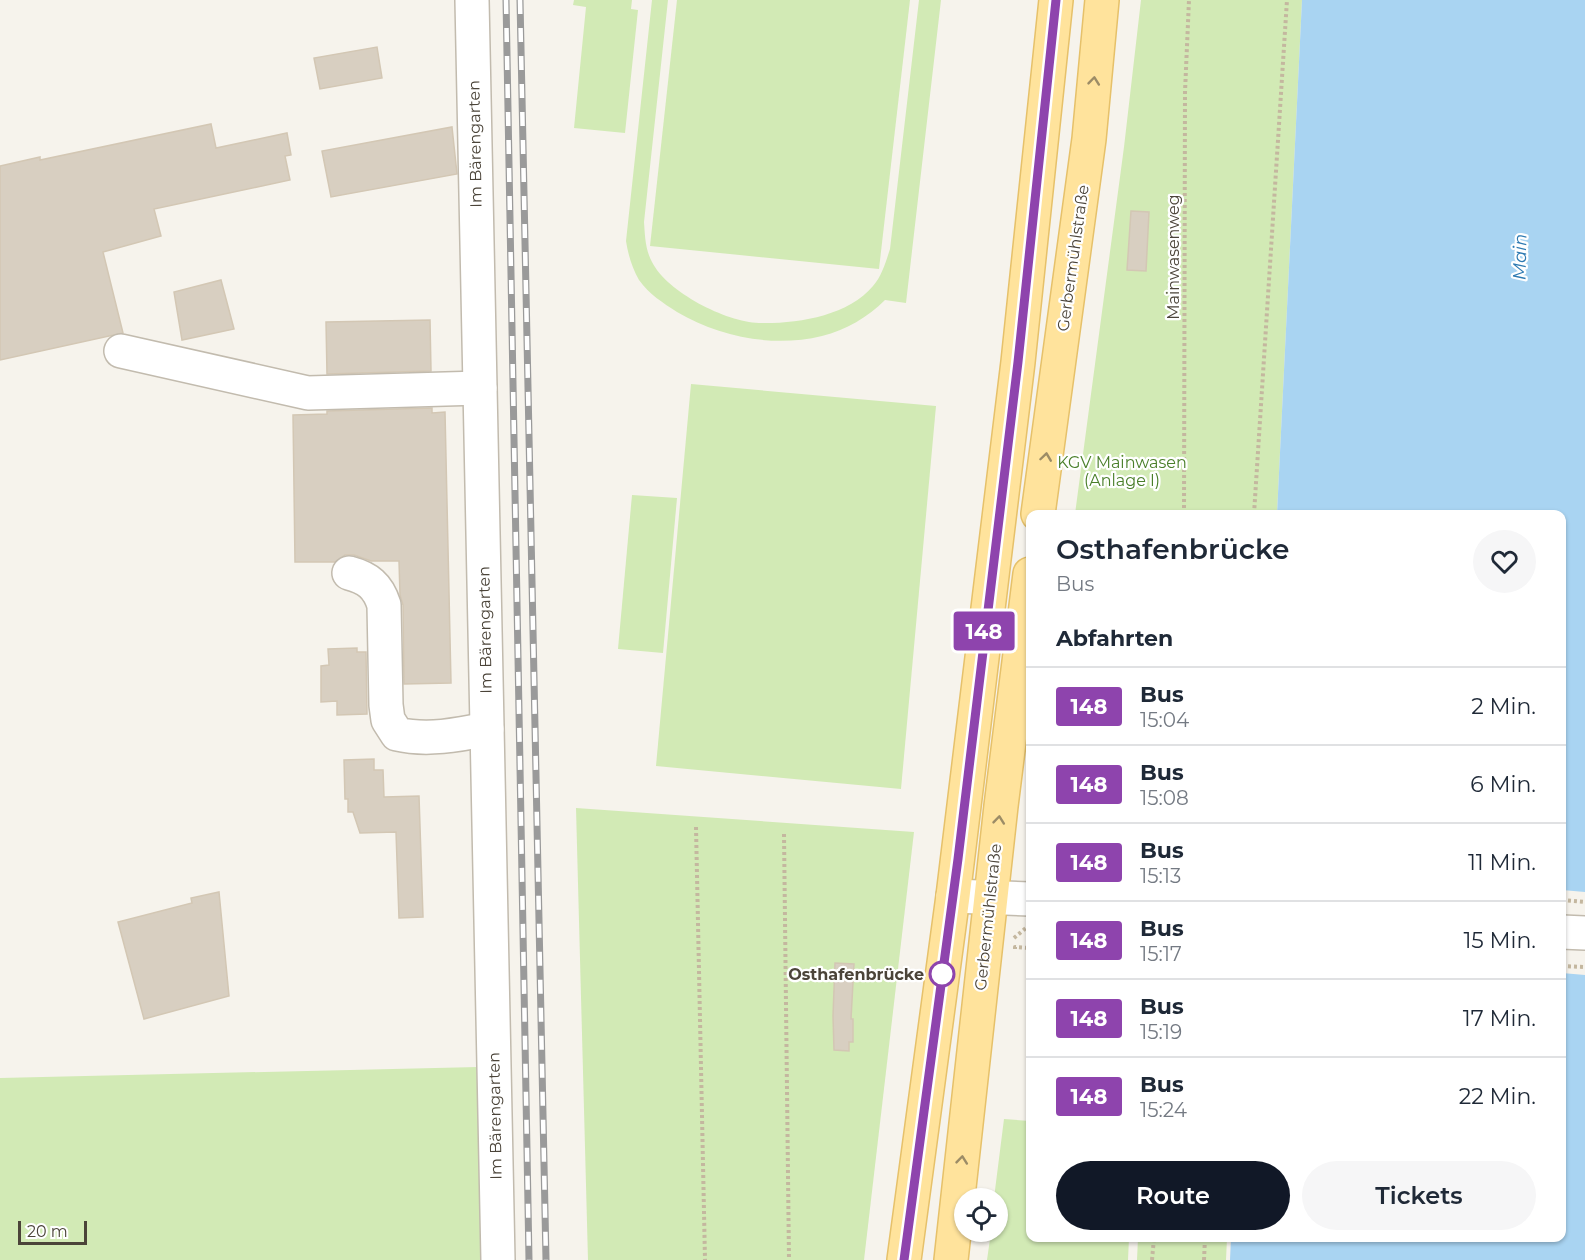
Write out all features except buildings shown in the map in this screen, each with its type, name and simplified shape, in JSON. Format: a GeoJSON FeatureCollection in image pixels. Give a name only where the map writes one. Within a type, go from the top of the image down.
{"type":"FeatureCollection","features":[{"type":"Feature","properties":{"kind":"main road"},"geometry":{"type":"LineString","coordinates":[[904,1260],[953,896],[1018,362],[1056,0]]}},
{"type":"Feature","properties":{"kind":"main road","name":"Gerbermühlstraße"},"geometry":{"type":"LineString","coordinates":[[1039,510],[1089,139],[1102,0]]}},
{"type":"Feature","properties":{"kind":"main road","name":"Gerbermühlstraße"},"geometry":{"type":"LineString","coordinates":[[951,1260],[1001,806],[1026,606]]}},
{"type":"Feature","properties":{"kind":"street","name":"Im Bärengarten"},"geometry":{"type":"LineString","coordinates":[[472,0],[498,1260]]}},
{"type":"Feature","properties":{"kind":"street"},"geometry":{"type":"LineString","coordinates":[[121,351],[308,393],[480,388]]}},
{"type":"Feature","properties":{"kind":"street"},"geometry":{"type":"LineString","coordinates":[[349,573],[371,582],[382,598],[386,705],[388,720],[397,734],[410,737],[453,736],[487,729]]}},
{"type":"Feature","properties":{"kind":"street"},"geometry":{"type":"LineString","coordinates":[[953,896],[1026,899]]}},
{"type":"Feature","properties":{"kind":"street"},"geometry":{"type":"LineString","coordinates":[[1566,932],[1585,933]]}},
{"type":"Feature","properties":{"kind":"path","name":"Mainwasenweg"},"geometry":{"type":"LineString","coordinates":[[1184,510],[1185,104],[1189,0]]}},
{"type":"Feature","properties":{"kind":"path"},"geometry":{"type":"LineString","coordinates":[[1254,510],[1287,0]]}},
{"type":"Feature","properties":{"kind":"path"},"geometry":{"type":"LineString","coordinates":[[696,827],[705,1260]]}},
{"type":"Feature","properties":{"kind":"path"},"geometry":{"type":"LineString","coordinates":[[784,834],[789,1260]]}},
{"type":"Feature","properties":{"kind":"path"},"geometry":{"type":"LineString","coordinates":[[1566,900],[1585,902]]}},
{"type":"Feature","properties":{"kind":"path"},"geometry":{"type":"LineString","coordinates":[[1015,955],[1015,947],[1026,948]]}},
{"type":"Feature","properties":{"kind":"path"},"geometry":{"type":"LineString","coordinates":[[1566,966],[1585,967]]}},
{"type":"Feature","properties":{"kind":"path"},"geometry":{"type":"LineString","coordinates":[[1152,1260],[1154,1242]]}},
{"type":"Feature","properties":{"kind":"path"},"geometry":{"type":"LineString","coordinates":[[1204,1260],[1205,1242]]}},
{"type":"Feature","properties":{"kind":"green space"},"geometry":{"type":"Polygon","coordinates":[[[574,0],[632,0],[631,9],[638,10],[625,133],[574,128],[586,7],[573,5],[574,0]]]}},
{"type":"Feature","properties":{"kind":"green space"},"geometry":{"type":"Polygon","coordinates":[[[652,0],[668,0],[644,222],[648,252],[652,262],[670,284],[699,303],[730,317],[759,323],[774,323],[805,320],[850,305],[879,278],[890,249],[919,0],[941,0],[906,303],[885,300],[856,322],[822,336],[785,341],[766,340],[729,334],[694,321],[661,302],[643,285],[632,266],[626,241],[652,0]]]}},
{"type":"Feature","properties":{"kind":"green space"},"geometry":{"type":"Polygon","coordinates":[[[677,0],[910,0],[879,269],[650,246],[677,0]]]}},
{"type":"Feature","properties":{"kind":"green space","name":"KGV Mainwasen (Anlage I)"},"geometry":{"type":"Polygon","coordinates":[[[1141,0],[1302,0],[1277,510],[1076,510],[1124,147],[1141,0]]]}},
{"type":"Feature","properties":{"kind":"green space"},"geometry":{"type":"Polygon","coordinates":[[[691,384],[936,406],[901,789],[656,766],[691,384]]]}},
{"type":"Feature","properties":{"kind":"green space"},"geometry":{"type":"Polygon","coordinates":[[[632,495],[677,498],[663,653],[618,649],[632,495]]]}},
{"type":"Feature","properties":{"kind":"green space"},"geometry":{"type":"Polygon","coordinates":[[[576,808],[914,832],[864,1260],[588,1260],[576,808]]]}},
{"type":"Feature","properties":{"kind":"green space"},"geometry":{"type":"Polygon","coordinates":[[[478,1067],[484,1260],[0,1260],[0,1078],[478,1067]]]}},
{"type":"Feature","properties":{"kind":"green space"},"geometry":{"type":"Polygon","coordinates":[[[1004,1119],[1026,1121],[1026,1242],[1129,1242],[1128,1260],[987,1260],[990,1242],[1008,1242],[1008,1188],[995,1188],[1004,1119]]]}},
{"type":"Feature","properties":{"kind":"green space"},"geometry":{"type":"Polygon","coordinates":[[[1138,1242],[1227,1242],[1226,1260],[1137,1260],[1138,1242]]]}},
{"type":"Feature","properties":{"kind":"water","name":"Main"},"geometry":{"type":"Polygon","coordinates":[[[1302,0],[1585,0],[1585,1260],[1230,1260],[1231,1242],[1566,1242],[1566,510],[1277,510],[1302,0]]]}},
{"type":"Feature","properties":{"kind":"pier"},"geometry":{"type":"Polygon","coordinates":[[[1566,890],[1585,892],[1585,975],[1566,973],[1566,890]]]}},
{"type":"Feature","properties":{"kind":"railway"},"geometry":{"type":"LineString","coordinates":[[506,0],[529,1260]]}},
{"type":"Feature","properties":{"kind":"railway"},"geometry":{"type":"LineString","coordinates":[[520,0],[546,1260]]}},
{"type":"Feature","properties":{"kind":"bus line","name":"148"},"geometry":{"type":"LineString","coordinates":[[904,1260],[958,859],[1018,362],[1056,0]]}},
{"type":"Feature","properties":{"kind":"place","name":"Osthafenbrücke"},"geometry":{"type":"Point","coordinates":[942,974]}}]}
